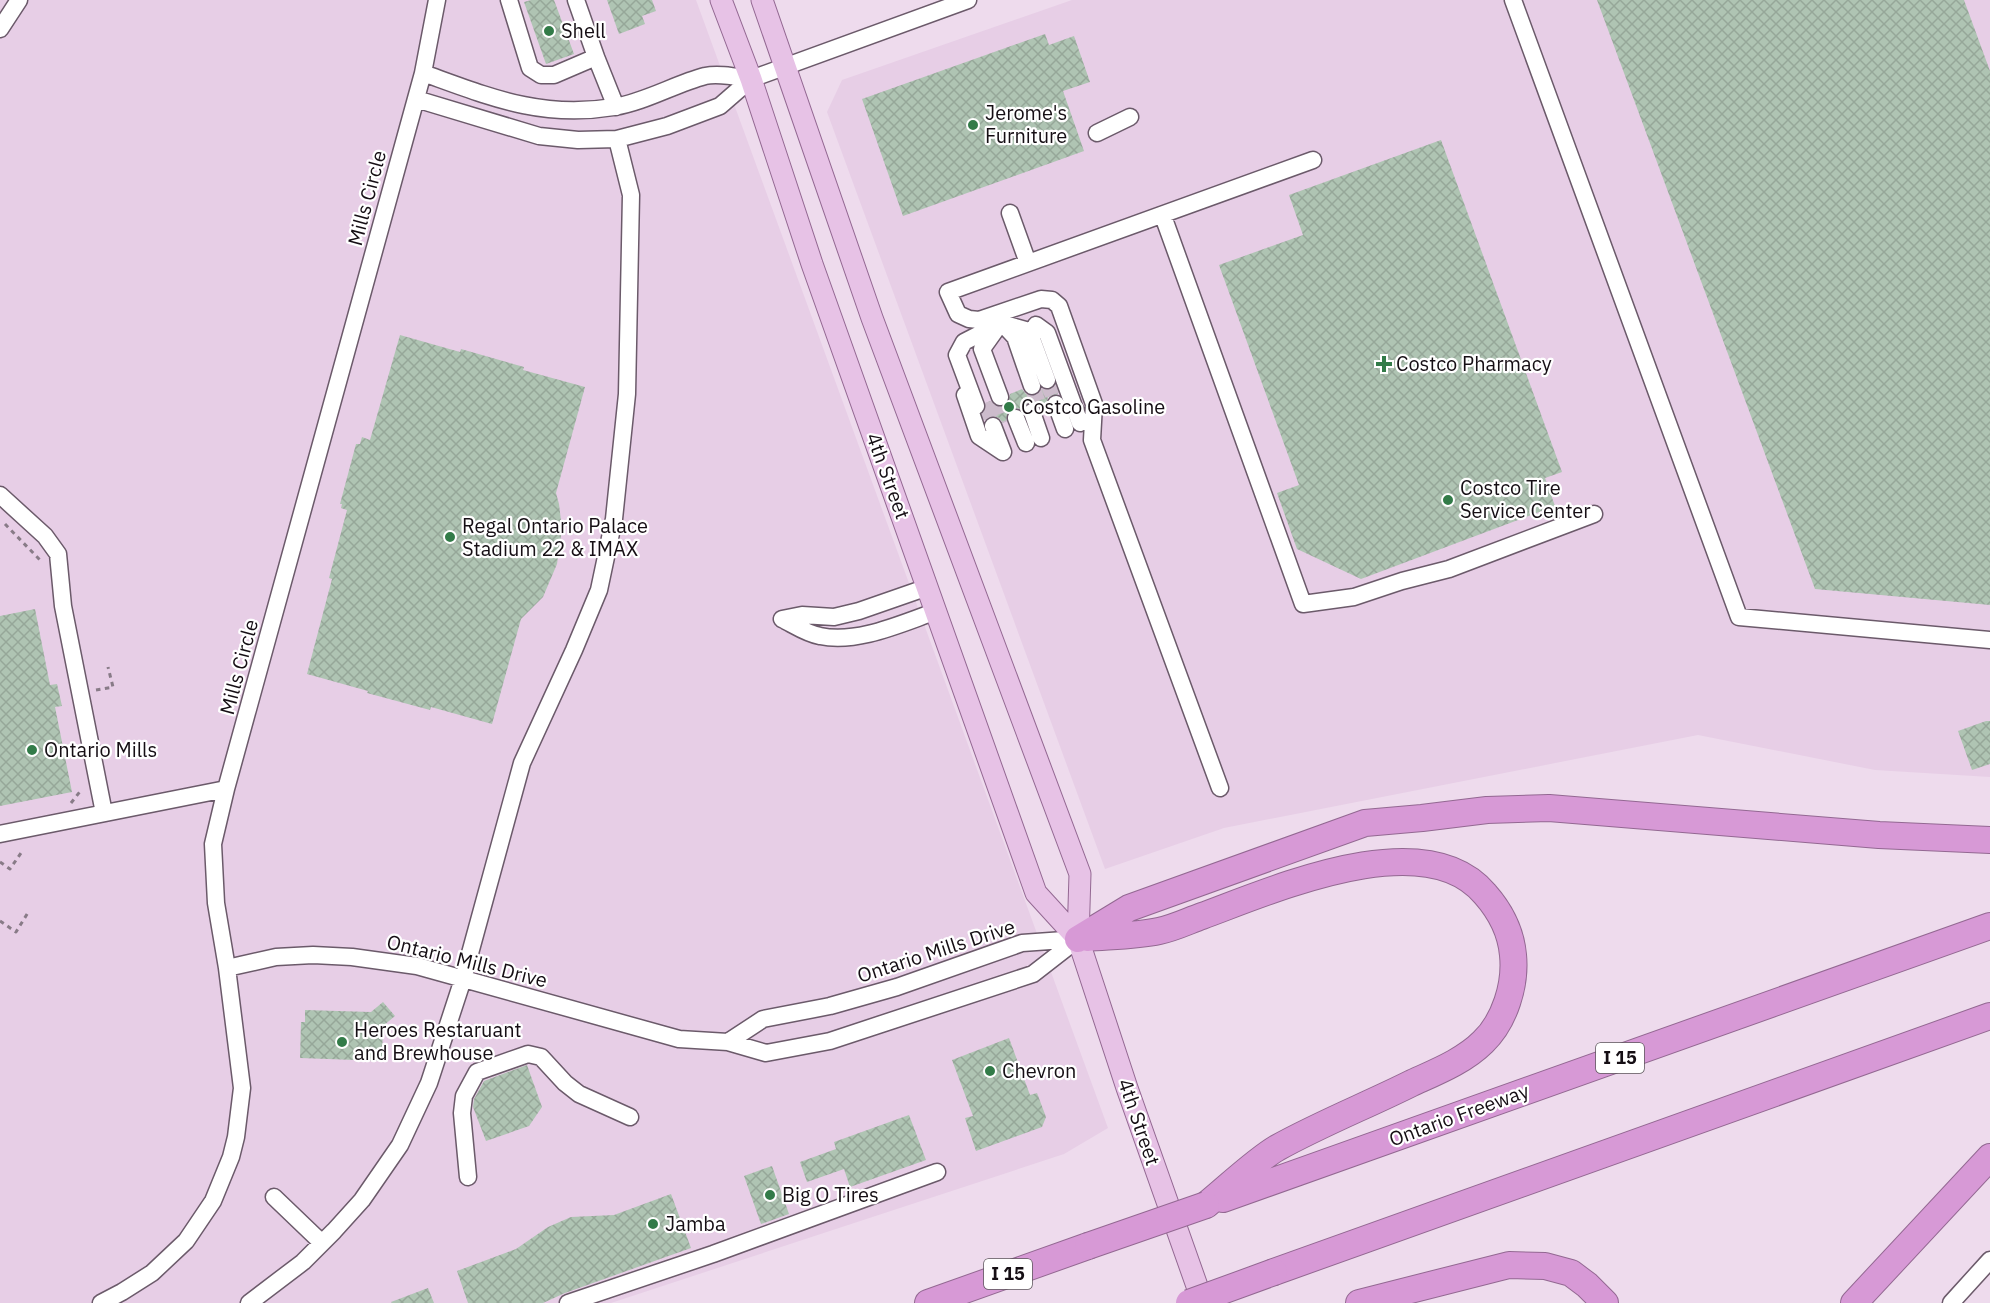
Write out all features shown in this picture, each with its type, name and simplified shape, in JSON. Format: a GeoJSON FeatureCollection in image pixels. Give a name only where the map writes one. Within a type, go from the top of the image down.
{"type":"FeatureCollection","features":[{"type":"Feature","properties":{"kind":"highway"},"geometry":{"type":"LineString","coordinates":[[1078,939],[1129,908],[1365,822],[1487,810],[1549,808],[1879,835],[1990,840]]}},
{"type":"Feature","properties":{"kind":"highway"},"geometry":{"type":"LineString","coordinates":[[1078,939],[1160,931],[1297,882],[1347,867],[1400,862],[1434,864],[1464,875],[1481,889],[1496,907],[1511,939],[1513,980],[1501,1016],[1484,1041],[1461,1058],[1435,1072],[1275,1149],[1246,1182]]}},
{"type":"Feature","properties":{"kind":"highway","name":"Ontario Freeway"},"geometry":{"type":"LineString","coordinates":[[928,1303],[1206,1205],[1246,1182],[1990,926]]}},
{"type":"Feature","properties":{"kind":"highway"},"geometry":{"type":"LineString","coordinates":[[1190,1303],[1990,1016]]}},
{"type":"Feature","properties":{"kind":"highway"},"geometry":{"type":"LineString","coordinates":[[1854,1303],[1990,1157]]}},
{"type":"Feature","properties":{"kind":"highway"},"geometry":{"type":"LineString","coordinates":[[1359,1303],[1509,1265],[1545,1266],[1571,1273],[1605,1303]]}},
{"type":"Feature","properties":{"kind":"main road","name":"4th Street"},"geometry":{"type":"LineString","coordinates":[[721,0],[751,79],[812,264],[1036,892],[1078,939]]}},
{"type":"Feature","properties":{"kind":"main road","name":"4th Street"},"geometry":{"type":"LineString","coordinates":[[762,0],[876,329],[1080,874],[1078,939],[1130,1099],[1203,1303]]}},
{"type":"Feature","properties":{"kind":"street"},"geometry":{"type":"LineString","coordinates":[[0,29],[19,0]]}},
{"type":"Feature","properties":{"kind":"street","name":"Mills Circle"},"geometry":{"type":"LineString","coordinates":[[101,1303],[152,1273],[186,1241],[213,1201],[231,1157],[242,1088],[227,968],[216,903],[213,844],[226,789],[423,73],[437,0]]}},
{"type":"Feature","properties":{"kind":"street"},"geometry":{"type":"LineString","coordinates":[[509,0],[530,68],[541,75],[554,75],[596,57]]}},
{"type":"Feature","properties":{"kind":"street"},"geometry":{"type":"LineString","coordinates":[[576,0],[616,107]]}},
{"type":"Feature","properties":{"kind":"street"},"geometry":{"type":"LineString","coordinates":[[416,99],[539,136],[578,140],[617,139],[667,126],[720,106],[751,79],[968,0]]}},
{"type":"Feature","properties":{"kind":"street"},"geometry":{"type":"LineString","coordinates":[[1513,0],[1738,617],[1990,640]]}},
{"type":"Feature","properties":{"kind":"street"},"geometry":{"type":"LineString","coordinates":[[423,73],[505,102],[538,109],[580,111],[616,107],[707,75],[751,79]]}},
{"type":"Feature","properties":{"kind":"street"},"geometry":{"type":"LineString","coordinates":[[1097,133],[1130,117]]}},
{"type":"Feature","properties":{"kind":"street"},"geometry":{"type":"LineString","coordinates":[[249,1303],[303,1262],[322,1243],[362,1200],[400,1145],[429,1083],[463,979],[522,763],[599,590],[614,519],[626,419],[631,195],[617,139]]}},
{"type":"Feature","properties":{"kind":"street"},"geometry":{"type":"LineString","coordinates":[[1044,436],[1047,333],[1036,325],[1000,318],[979,320],[958,314],[948,292],[1313,160]]}},
{"type":"Feature","properties":{"kind":"street"},"geometry":{"type":"LineString","coordinates":[[1010,213],[1028,263]]}},
{"type":"Feature","properties":{"kind":"street"},"geometry":{"type":"LineString","coordinates":[[1163,216],[1303,604],[1354,597],[1449,569],[1594,514]]}},
{"type":"Feature","properties":{"kind":"street"},"geometry":{"type":"LineString","coordinates":[[1044,436],[979,436],[955,364],[964,342],[1000,318],[1041,299],[1052,300],[1059,306],[1094,404],[1092,440],[1220,788]]}},
{"type":"Feature","properties":{"kind":"street"},"geometry":{"type":"LineString","coordinates":[[1000,318],[1029,331],[1016,392]]}},
{"type":"Feature","properties":{"kind":"street"},"geometry":{"type":"LineString","coordinates":[[1000,318],[1016,392]]}},
{"type":"Feature","properties":{"kind":"street"},"geometry":{"type":"LineString","coordinates":[[1000,318],[982,349],[1016,392]]}},
{"type":"Feature","properties":{"kind":"street"},"geometry":{"type":"LineString","coordinates":[[1016,392],[1036,325]]}},
{"type":"Feature","properties":{"kind":"street"},"geometry":{"type":"LineString","coordinates":[[957,355],[1016,392]]}},
{"type":"Feature","properties":{"kind":"street"},"geometry":{"type":"LineString","coordinates":[[1024,415],[1044,436]]}},
{"type":"Feature","properties":{"kind":"street"},"geometry":{"type":"LineString","coordinates":[[1024,415],[1044,436]]}},
{"type":"Feature","properties":{"kind":"street"},"geometry":{"type":"LineString","coordinates":[[1024,415],[1044,436]]}},
{"type":"Feature","properties":{"kind":"street"},"geometry":{"type":"LineString","coordinates":[[1024,415],[1044,436]]}},
{"type":"Feature","properties":{"kind":"street"},"geometry":{"type":"LineString","coordinates":[[0,495],[45,536],[58,554],[63,606],[104,813]]}},
{"type":"Feature","properties":{"kind":"street"},"geometry":{"type":"LineString","coordinates":[[928,587],[859,611],[834,617],[802,615],[782,620],[819,636],[845,637],[869,633],[937,611]]}},
{"type":"Feature","properties":{"kind":"street"},"geometry":{"type":"LineString","coordinates":[[0,834],[226,789]]}},
{"type":"Feature","properties":{"kind":"street","name":"Ontario Mills Drive"},"geometry":{"type":"LineString","coordinates":[[728,1042],[763,1018],[830,1006],[864,997],[1022,943],[1078,939]]}},
{"type":"Feature","properties":{"kind":"street","name":"Ontario Mills Drive"},"geometry":{"type":"LineString","coordinates":[[227,968],[276,957],[313,955],[352,957],[417,966],[680,1039],[728,1042],[766,1053],[830,1041],[1033,974],[1078,939]]}},
{"type":"Feature","properties":{"kind":"street"},"geometry":{"type":"LineString","coordinates":[[468,1178],[462,1113],[464,1096],[477,1072],[528,1054],[541,1058],[579,1094],[630,1117]]}},
{"type":"Feature","properties":{"kind":"street"},"geometry":{"type":"LineString","coordinates":[[568,1303],[713,1254],[937,1172]]}},
{"type":"Feature","properties":{"kind":"street"},"geometry":{"type":"LineString","coordinates":[[274,1197],[322,1243]]}},
{"type":"Feature","properties":{"kind":"street"},"geometry":{"type":"LineString","coordinates":[[1951,1303],[1990,1260]]}},
{"type":"Feature","properties":{"kind":"path"},"geometry":{"type":"LineString","coordinates":[[70,805],[85,785]]}},
{"type":"Feature","properties":{"kind":"path"},"geometry":{"type":"LineString","coordinates":[[0,862],[10,869],[23,850]]}},
{"type":"Feature","properties":{"kind":"path"},"geometry":{"type":"LineString","coordinates":[[0,921],[16,932],[29,911]]}},
{"type":"Feature","properties":{"kind":"shaded area","name":"Ontario Mills"},"geometry":{"type":"Polygon","coordinates":[[[0,0],[696,0],[1108,1128],[1064,1154],[611,1303],[0,1303],[0,0]]]}},
{"type":"Feature","properties":{"kind":"shaded area"},"geometry":{"type":"Polygon","coordinates":[[[1072,0],[1990,0],[1990,777],[1875,770],[1698,735],[1224,828],[1105,869],[827,112],[842,80],[1072,0]]]}},
{"type":"Feature","properties":{"kind":"building"},"geometry":{"type":"Polygon","coordinates":[[[554,0],[574,54],[546,64],[524,2],[554,0]]]}},
{"type":"Feature","properties":{"kind":"building"},"geometry":{"type":"Polygon","coordinates":[[[607,0],[652,0],[656,11],[642,16],[645,24],[619,34],[607,0]]]}},
{"type":"Feature","properties":{"kind":"building"},"geometry":{"type":"Polygon","coordinates":[[[1597,0],[1964,0],[1990,71],[1990,605],[1815,589],[1597,0]]]}},
{"type":"Feature","properties":{"kind":"building","name":"Jerome's Furniture"},"geometry":{"type":"Polygon","coordinates":[[[1045,34],[1049,45],[1074,36],[1090,82],[1063,91],[1084,151],[903,216],[862,99],[1045,34]]]}},
{"type":"Feature","properties":{"kind":"building"},"geometry":{"type":"Polygon","coordinates":[[[1441,140],[1562,472],[1545,478],[1555,506],[1361,579],[1297,549],[1277,493],[1299,485],[1219,265],[1303,235],[1289,195],[1441,140]]]}},
{"type":"Feature","properties":{"kind":"building","name":"Regal Ontario Palace Stadium 22 & IMAX"},"geometry":{"type":"Polygon","coordinates":[[[400,335],[460,352],[461,349],[524,367],[523,370],[585,387],[556,493],[562,529],[557,564],[543,597],[521,619],[492,724],[431,707],[430,710],[367,693],[368,691],[307,674],[347,510],[341,508],[342,504],[340,504],[356,444],[360,444],[362,437],[370,440],[400,335]]]}},
{"type":"Feature","properties":{"kind":"building"},"geometry":{"type":"Polygon","coordinates":[[[1055,386],[1058,394],[1048,397],[1046,407],[1042,409],[1038,404],[1029,402],[1022,409],[1013,408],[1008,411],[1006,421],[1003,423],[994,416],[985,420],[983,414],[986,403],[990,401],[994,405],[1003,407],[1008,403],[1010,394],[1022,389],[1026,394],[1035,396],[1042,389],[1050,390],[1055,386]]]}},
{"type":"Feature","properties":{"kind":"building","name":"Ontario Mills"},"geometry":{"type":"Polygon","coordinates":[[[35,609],[50,685],[57,684],[62,706],[55,707],[72,792],[0,806],[0,616],[35,609]]]}},
{"type":"Feature","properties":{"kind":"building"},"geometry":{"type":"Polygon","coordinates":[[[1990,721],[1990,764],[1972,770],[1958,731],[1990,721]]]}},
{"type":"Feature","properties":{"kind":"building","name":"Heroes Restaruant and Brewhouse"},"geometry":{"type":"Polygon","coordinates":[[[383,1002],[395,1016],[383,1026],[382,1061],[300,1058],[301,1022],[305,1022],[305,1010],[371,1012],[383,1002]]]}},
{"type":"Feature","properties":{"kind":"building"},"geometry":{"type":"Polygon","coordinates":[[[1009,1038],[1030,1095],[1037,1093],[1046,1117],[1042,1127],[976,1151],[965,1118],[973,1116],[952,1060],[1009,1038]]]}},
{"type":"Feature","properties":{"kind":"building"},"geometry":{"type":"Polygon","coordinates":[[[527,1065],[542,1107],[529,1126],[486,1141],[473,1107],[474,1099],[484,1081],[527,1065]]]}},
{"type":"Feature","properties":{"kind":"building"},"geometry":{"type":"Polygon","coordinates":[[[909,1115],[926,1160],[850,1187],[844,1169],[807,1182],[800,1162],[836,1149],[834,1142],[909,1115]]]}},
{"type":"Feature","properties":{"kind":"building"},"geometry":{"type":"Polygon","coordinates":[[[772,1166],[789,1214],[761,1224],[744,1176],[772,1166]]]}},
{"type":"Feature","properties":{"kind":"building"},"geometry":{"type":"Polygon","coordinates":[[[671,1194],[691,1248],[543,1303],[468,1303],[457,1271],[516,1249],[548,1227],[571,1217],[614,1215],[671,1194]]]}},
{"type":"Feature","properties":{"kind":"building"},"geometry":{"type":"Polygon","coordinates":[[[428,1288],[434,1303],[391,1302],[428,1288]]]}},
{"type":"Feature","properties":{"kind":"tunnel"},"geometry":{"type":"LineString","coordinates":[[1047,380],[1056,404]]}},
{"type":"Feature","properties":{"kind":"tunnel"},"geometry":{"type":"LineString","coordinates":[[1032,386],[1040,409]]}},
{"type":"Feature","properties":{"kind":"tunnel"},"geometry":{"type":"LineString","coordinates":[[1000,397],[1008,421]]}},
{"type":"Feature","properties":{"kind":"tunnel"},"geometry":{"type":"LineString","coordinates":[[985,403],[993,426]]}},
{"type":"Feature","properties":{"kind":"place","name":"Shell"},"geometry":{"type":"Point","coordinates":[549,31]}},
{"type":"Feature","properties":{"kind":"place","name":"Jerome's Furniture"},"geometry":{"type":"Point","coordinates":[973,125]}},
{"type":"Feature","properties":{"kind":"place","name":"Costco Pharmacy"},"geometry":{"type":"Point","coordinates":[1384,364]}},
{"type":"Feature","properties":{"kind":"place","name":"Costco Gasoline"},"geometry":{"type":"Point","coordinates":[1009,407]}},
{"type":"Feature","properties":{"kind":"place","name":"Costco Tire Service Center"},"geometry":{"type":"Point","coordinates":[1448,500]}},
{"type":"Feature","properties":{"kind":"place","name":"Regal Ontario Palace Stadium 22 & IMAX"},"geometry":{"type":"Point","coordinates":[450,537]}},
{"type":"Feature","properties":{"kind":"place","name":"Ontario Mills"},"geometry":{"type":"Point","coordinates":[32,750]}},
{"type":"Feature","properties":{"kind":"place","name":"Heroes Restaruant and Brewhouse"},"geometry":{"type":"Point","coordinates":[342,1042]}},
{"type":"Feature","properties":{"kind":"place","name":"Chevron"},"geometry":{"type":"Point","coordinates":[990,1071]}},
{"type":"Feature","properties":{"kind":"place","name":"Big O Tires"},"geometry":{"type":"Point","coordinates":[770,1195]}},
{"type":"Feature","properties":{"kind":"place","name":"Jamba"},"geometry":{"type":"Point","coordinates":[653,1224]}}]}
